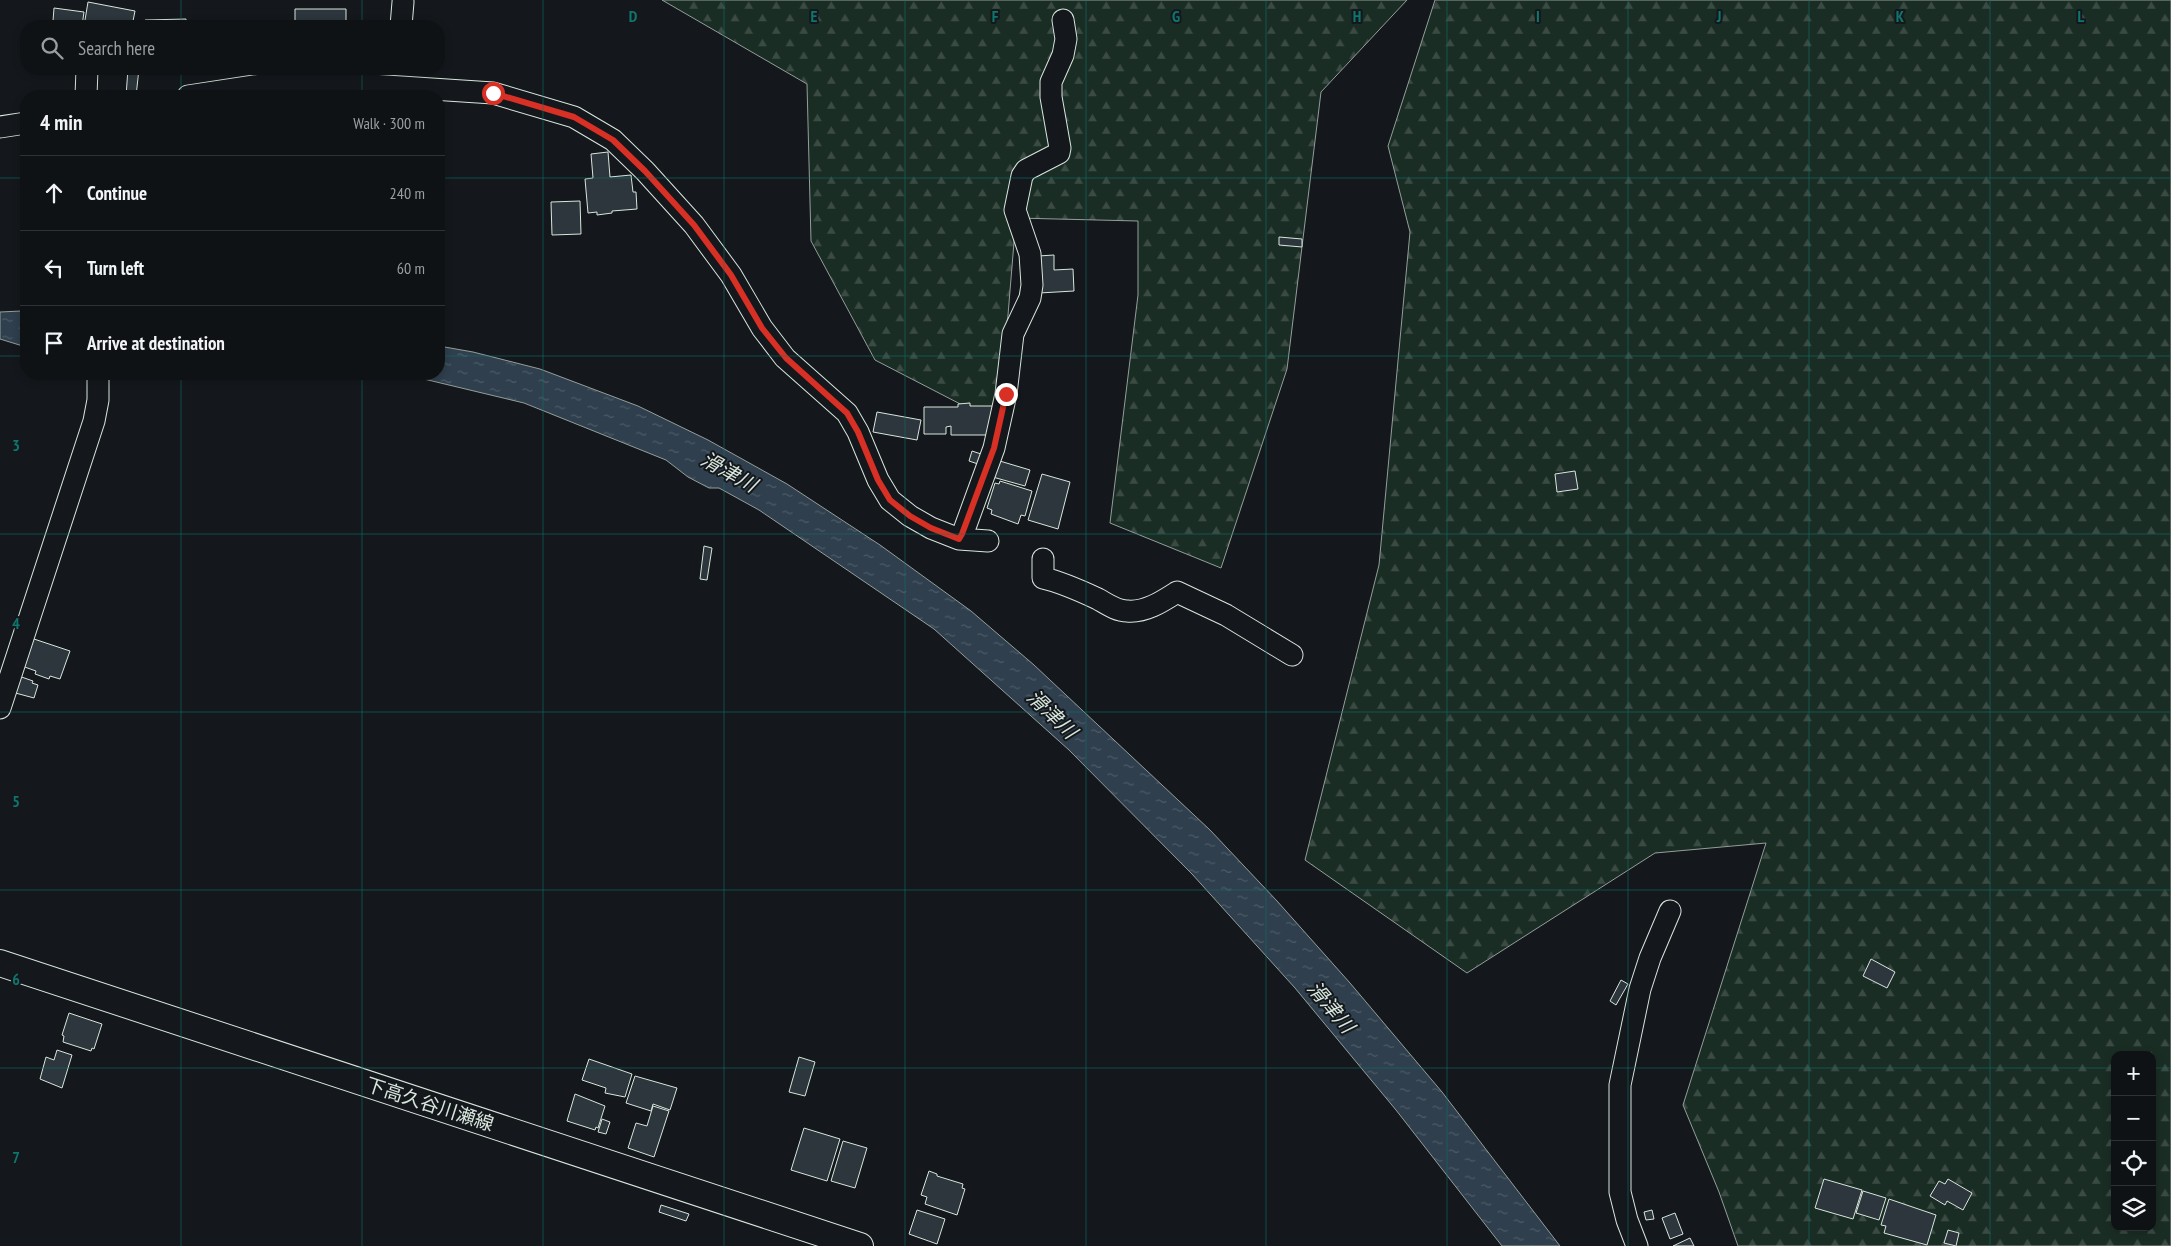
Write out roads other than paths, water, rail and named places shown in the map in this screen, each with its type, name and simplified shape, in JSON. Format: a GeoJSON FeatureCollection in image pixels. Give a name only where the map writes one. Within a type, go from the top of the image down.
{"type":"FeatureCollection","features":[{"type":"Feature","properties":{"kind":"main road","name":"下高久谷川瀬線"},"geometry":{"type":"LineString","coordinates":[[0,963],[860,1246]]}},
{"type":"Feature","properties":{"kind":"street"},"geometry":{"type":"LineString","coordinates":[[402,20],[403,2]]}},
{"type":"Feature","properties":{"kind":"street"},"geometry":{"type":"LineString","coordinates":[[959,539],[994,448],[1006,394],[1013,334],[1030,298],[1032,285],[1030,254],[1015,210],[1022,176],[1026,170],[1059,153],[1060,148],[1051,97],[1051,82],[1063,55],[1066,39],[1063,20]]}},
{"type":"Feature","properties":{"kind":"street"},"geometry":{"type":"LineString","coordinates":[[86,90],[87,75]]}},
{"type":"Feature","properties":{"kind":"street"},"geometry":{"type":"LineString","coordinates":[[228,90],[294,80],[398,77],[493,93],[574,117],[613,140],[645,171],[694,225],[731,275],[762,328],[786,358],[847,413],[858,432],[878,480],[890,500],[910,516],[931,528],[959,539],[988,541]]}},
{"type":"Feature","properties":{"kind":"street"},"geometry":{"type":"LineString","coordinates":[[0,127],[20,124]]}},
{"type":"Feature","properties":{"kind":"street"},"geometry":{"type":"LineString","coordinates":[[0,708],[94,421],[98,400],[98,380]]}},
{"type":"Feature","properties":{"kind":"street"},"geometry":{"type":"LineString","coordinates":[[1043,560],[1043,578],[1097,598],[1114,608],[1127,612],[1144,609],[1161,602],[1177,592],[1226,615],[1292,655]]}},
{"type":"Feature","properties":{"kind":"street"},"geometry":{"type":"LineString","coordinates":[[1637,1246],[1627,1220],[1620,1192],[1620,1085],[1640,989],[1650,958],[1670,911]]}},
{"type":"Feature","properties":{"kind":"water"},"geometry":{"type":"Polygon","coordinates":[[[20,311],[20,345],[0,339],[0,312],[20,311]]]}},
{"type":"Feature","properties":{"kind":"water","name":"滑津川"},"geometry":{"type":"Polygon","coordinates":[[[445,347],[540,369],[638,406],[708,440],[787,484],[880,545],[971,611],[1034,665],[1210,830],[1277,901],[1350,983],[1442,1092],[1560,1246],[1502,1246],[1396,1110],[1295,988],[1192,874],[1069,750],[934,629],[759,510],[719,488],[709,488],[688,477],[666,460],[524,403],[428,380],[445,380],[445,347]]]}}]}
